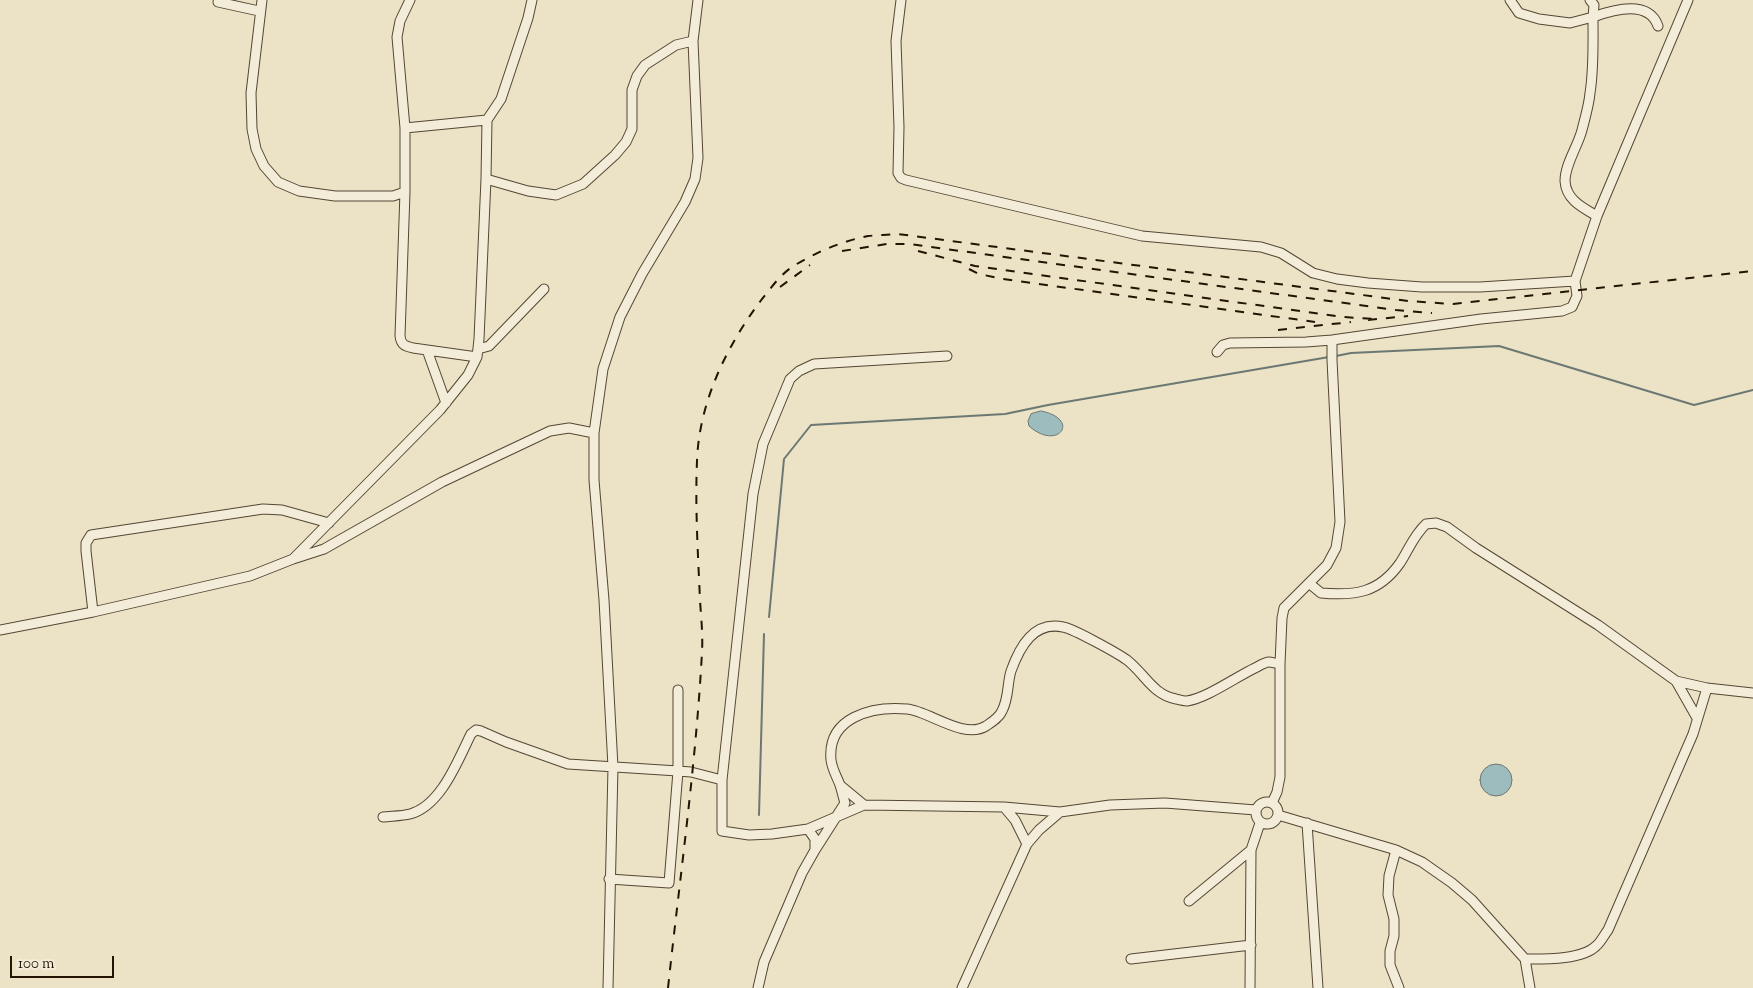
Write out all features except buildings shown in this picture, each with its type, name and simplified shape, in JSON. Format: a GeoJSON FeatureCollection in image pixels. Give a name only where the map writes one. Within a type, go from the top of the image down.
{"type":"FeatureCollection","features":[{"type":"Feature","properties":{"kind":"street"},"geometry":{"type":"LineString","coordinates":[[262,0],[259,11],[251,93],[252,129],[256,150],[264,166],[278,182],[299,191],[335,196],[393,196],[405,192]]}},
{"type":"Feature","properties":{"kind":"street"},"geometry":{"type":"LineString","coordinates":[[410,0],[400,21],[397,37],[405,128],[401,342],[405,346],[427,350],[477,353],[489,346],[544,288]]}},
{"type":"Feature","properties":{"kind":"street"},"geometry":{"type":"LineString","coordinates":[[293,559],[446,403],[468,375],[477,353],[486,179],[487,120],[500,99],[528,18],[532,0]]}},
{"type":"Feature","properties":{"kind":"street"},"geometry":{"type":"LineString","coordinates":[[608,988],[613,767],[604,600],[594,480],[594,433],[604,369],[620,318],[642,274],[685,202],[695,179],[698,158],[693,41],[698,0]]}},
{"type":"Feature","properties":{"kind":"street"},"geometry":{"type":"LineString","coordinates":[[901,0],[896,41],[899,127],[898,173],[901,178],[1142,236],[1260,248],[1281,253],[1313,273],[1338,279],[1422,288],[1480,287],[1575,281]]}},
{"type":"Feature","properties":{"kind":"street"},"geometry":{"type":"LineString","coordinates":[[1510,0],[1519,13],[1530,18],[1570,23],[1616,8],[1633,5],[1652,13],[1658,26]]}},
{"type":"Feature","properties":{"kind":"street"},"geometry":{"type":"LineString","coordinates":[[1590,0],[1594,5],[1593,66],[1590,94],[1580,136],[1565,181],[1569,195],[1573,200],[1597,216]]}},
{"type":"Feature","properties":{"kind":"street"},"geometry":{"type":"LineString","coordinates":[[1217,352],[1223,346],[1230,343],[1332,340],[1481,319],[1562,311],[1572,307],[1577,296],[1575,281],[1597,216],[1688,0]]}},
{"type":"Feature","properties":{"kind":"street"},"geometry":{"type":"LineString","coordinates":[[218,2],[259,11]]}},
{"type":"Feature","properties":{"kind":"street"},"geometry":{"type":"LineString","coordinates":[[486,179],[528,191],[556,195],[583,184],[615,155],[626,142],[632,129],[632,90],[637,76],[645,65],[676,45],[693,41]]}},
{"type":"Feature","properties":{"kind":"street"},"geometry":{"type":"LineString","coordinates":[[405,128],[487,120]]}},
{"type":"Feature","properties":{"kind":"street"},"geometry":{"type":"LineString","coordinates":[[1272,803],[1277,792],[1280,777],[1280,664],[1284,608],[1327,566],[1336,548],[1340,522],[1332,340]]}},
{"type":"Feature","properties":{"kind":"street"},"geometry":{"type":"LineString","coordinates":[[427,350],[446,403]]}},
{"type":"Feature","properties":{"kind":"street"},"geometry":{"type":"LineString","coordinates":[[947,356],[814,364],[799,371],[790,379],[763,444],[753,494],[722,780],[722,831],[757,835],[808,829],[864,805],[1004,807],[1060,812],[1110,805],[1165,803],[1256,810]]}},
{"type":"Feature","properties":{"kind":"street"},"geometry":{"type":"LineString","coordinates":[[0,630],[93,612],[250,576],[324,549],[442,482],[550,431],[568,428],[594,433]]}},
{"type":"Feature","properties":{"kind":"street"},"geometry":{"type":"LineString","coordinates":[[93,612],[86,551],[86,543],[91,536],[263,509],[282,510],[329,523]]}},
{"type":"Feature","properties":{"kind":"street"},"geometry":{"type":"LineString","coordinates":[[1310,584],[1321,593],[1361,593],[1387,577],[1400,562],[1417,532],[1426,524],[1436,523],[1447,527],[1476,548],[1598,625],[1676,681],[1707,688],[1753,693]]}},
{"type":"Feature","properties":{"kind":"street"},"geometry":{"type":"LineString","coordinates":[[758,988],[764,962],[802,873],[845,803],[841,786],[831,763],[831,751],[833,739],[848,720],[863,713],[908,709],[967,730],[983,728],[1002,712],[1008,696],[1010,672],[1024,642],[1035,631],[1050,626],[1064,627],[1125,659],[1136,668],[1157,692],[1170,698],[1186,701],[1206,694],[1268,661],[1280,664]]}},
{"type":"Feature","properties":{"kind":"street"},"geometry":{"type":"LineString","coordinates":[[1676,681],[1697,718]]}},
{"type":"Feature","properties":{"kind":"street"},"geometry":{"type":"LineString","coordinates":[[1525,959],[1555,960],[1581,953],[1595,947],[1608,930],[1693,734],[1707,688]]}},
{"type":"Feature","properties":{"kind":"street"},"geometry":{"type":"LineString","coordinates":[[610,879],[669,883],[678,771],[678,690]]}},
{"type":"Feature","properties":{"kind":"street"},"geometry":{"type":"LineString","coordinates":[[383,817],[411,814],[425,807],[444,787],[471,734],[476,730],[568,764],[678,771],[722,780]]}},
{"type":"Feature","properties":{"kind":"street"},"geometry":{"type":"LineString","coordinates":[[841,786],[864,805]]}},
{"type":"Feature","properties":{"kind":"street"},"geometry":{"type":"LineString","coordinates":[[1262,803],[1272,803],[1277,808],[1278,815],[1275,822],[1263,825],[1256,817],[1256,810],[1262,803]]}},
{"type":"Feature","properties":{"kind":"street"},"geometry":{"type":"LineString","coordinates":[[1004,807],[1015,820],[1027,844]]}},
{"type":"Feature","properties":{"kind":"street"},"geometry":{"type":"LineString","coordinates":[[962,988],[1027,844],[1039,830],[1060,812]]}},
{"type":"Feature","properties":{"kind":"street"},"geometry":{"type":"LineString","coordinates":[[1278,815],[1307,822],[1396,850],[1422,862],[1472,900],[1525,959],[1530,988]]}},
{"type":"Feature","properties":{"kind":"street"},"geometry":{"type":"LineString","coordinates":[[1307,822],[1318,988]]}},
{"type":"Feature","properties":{"kind":"street"},"geometry":{"type":"LineString","coordinates":[[1250,988],[1251,850],[1260,823]]}},
{"type":"Feature","properties":{"kind":"street"},"geometry":{"type":"LineString","coordinates":[[808,829],[815,839],[815,850]]}},
{"type":"Feature","properties":{"kind":"street"},"geometry":{"type":"LineString","coordinates":[[1189,901],[1251,850]]}},
{"type":"Feature","properties":{"kind":"street"},"geometry":{"type":"LineString","coordinates":[[1396,850],[1389,876],[1388,895],[1394,920],[1390,965],[1399,988]]}},
{"type":"Feature","properties":{"kind":"street"},"geometry":{"type":"LineString","coordinates":[[1131,959],[1251,945]]}},
{"type":"Feature","properties":{"kind":"water"},"geometry":{"type":"Polygon","coordinates":[[[1041,411],[1053,415],[1060,420],[1063,426],[1056,435],[1049,436],[1040,433],[1029,426],[1028,421],[1031,414],[1041,411]]]}},
{"type":"Feature","properties":{"kind":"water"},"geometry":{"type":"Polygon","coordinates":[[[1496,764],[1502,765],[1507,769],[1511,774],[1511,786],[1507,791],[1502,795],[1496,796],[1490,795],[1485,791],[1481,786],[1480,780],[1481,774],[1485,769],[1490,765],[1496,764]]]}},
{"type":"Feature","properties":{"kind":"waterway"},"geometry":{"type":"LineString","coordinates":[[1336,356],[1351,353],[1499,346],[1694,405],[1753,390]]}},
{"type":"Feature","properties":{"kind":"waterway"},"geometry":{"type":"LineString","coordinates":[[769,617],[784,459],[811,425],[1005,414],[1329,357]]}},
{"type":"Feature","properties":{"kind":"waterway"},"geometry":{"type":"LineString","coordinates":[[759,815],[764,634]]}},
{"type":"Feature","properties":{"kind":"railway"},"geometry":{"type":"LineString","coordinates":[[668,988],[692,778],[702,652],[696,478],[699,439],[709,396],[737,335],[762,299],[792,267],[838,244],[868,236],[898,234],[1408,301],[1453,304],[1753,271]]}},
{"type":"Feature","properties":{"kind":"railway"},"geometry":{"type":"LineString","coordinates":[[842,251],[887,244],[909,244],[1396,310],[1432,313]]}},
{"type":"Feature","properties":{"kind":"railway"},"geometry":{"type":"LineString","coordinates":[[918,251],[975,266],[1343,317],[1375,319]]}},
{"type":"Feature","properties":{"kind":"railway"},"geometry":{"type":"LineString","coordinates":[[780,287],[810,265]]}},
{"type":"Feature","properties":{"kind":"railway"},"geometry":{"type":"LineString","coordinates":[[969,269],[979,274],[1003,279],[1315,322]]}},
{"type":"Feature","properties":{"kind":"railway"},"geometry":{"type":"LineString","coordinates":[[1368,320],[1408,316]]}},
{"type":"Feature","properties":{"kind":"railway"},"geometry":{"type":"LineString","coordinates":[[1278,330],[1351,322]]}}]}
